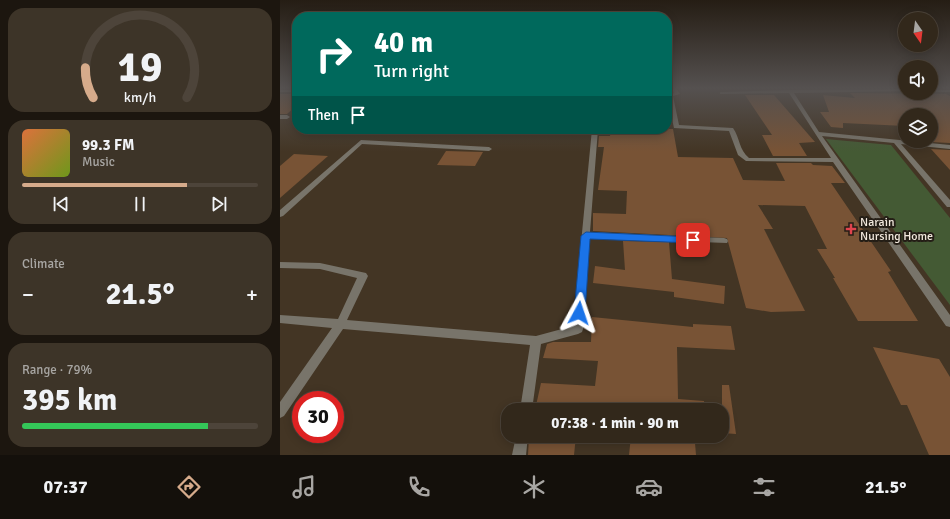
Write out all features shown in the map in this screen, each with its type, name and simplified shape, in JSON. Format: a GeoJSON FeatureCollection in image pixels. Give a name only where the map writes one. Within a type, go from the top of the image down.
{"type":"FeatureCollection","features":[{"type":"Feature","properties":{"kind":"street"},"geometry":{"type":"LineString","coordinates":[[801,109],[835,160],[950,323]]}},
{"type":"Feature","properties":{"kind":"street"},"geometry":{"type":"LineString","coordinates":[[280,117],[287,117]]}},
{"type":"Feature","properties":{"kind":"street"},"geometry":{"type":"LineString","coordinates":[[672,120],[676,127],[731,129],[741,155],[748,160],[835,160]]}},
{"type":"Feature","properties":{"kind":"street"},"geometry":{"type":"LineString","coordinates":[[280,320],[536,341],[578,329],[595,134]]}},
{"type":"Feature","properties":{"kind":"street"},"geometry":{"type":"LineString","coordinates":[[817,134],[950,147]]}},
{"type":"Feature","properties":{"kind":"street"},"geometry":{"type":"LineString","coordinates":[[280,214],[361,142],[489,150]]}},
{"type":"Feature","properties":{"kind":"street"},"geometry":{"type":"LineString","coordinates":[[896,142],[950,205]]}},
{"type":"Feature","properties":{"kind":"street"},"geometry":{"type":"LineString","coordinates":[[586,236],[724,241]]}},
{"type":"Feature","properties":{"kind":"street"},"geometry":{"type":"LineString","coordinates":[[280,265],[320,266],[363,276],[340,325],[280,412]]}},
{"type":"Feature","properties":{"kind":"street"},"geometry":{"type":"LineString","coordinates":[[527,403],[536,341]]}},
{"type":"Feature","properties":{"kind":"street"},"geometry":{"type":"LineString","coordinates":[[519,455],[521,443]]}},
{"type":"Feature","properties":{"kind":"green space"},"geometry":{"type":"Polygon","coordinates":[[[826,139],[891,145],[950,218],[950,305],[826,139]]]}},
{"type":"Feature","properties":{"kind":"building"},"geometry":{"type":"Polygon","coordinates":[[[280,109],[292,109],[287,114],[280,114],[280,109]]]}},
{"type":"Feature","properties":{"kind":"building"},"geometry":{"type":"Polygon","coordinates":[[[755,109],[786,109],[815,142],[799,143],[807,156],[773,156],[762,135],[772,135],[755,109]]]}},
{"type":"Feature","properties":{"kind":"building"},"geometry":{"type":"Polygon","coordinates":[[[828,109],[898,109],[898,126],[843,123],[843,128],[831,127],[820,112],[829,112],[828,109]]]}},
{"type":"Feature","properties":{"kind":"building"},"geometry":{"type":"Polygon","coordinates":[[[938,109],[950,109],[950,143],[938,142],[938,109]]]}},
{"type":"Feature","properties":{"kind":"building"},"geometry":{"type":"Polygon","coordinates":[[[673,129],[678,157],[733,158],[743,180],[785,181],[776,163],[811,163],[813,165],[832,166],[845,183],[831,183],[891,271],[888,272],[918,321],[858,321],[833,278],[835,278],[817,249],[827,249],[805,206],[758,205],[773,229],[764,229],[805,311],[771,312],[746,308],[727,238],[593,231],[593,213],[626,214],[627,191],[598,190],[604,147],[598,147],[599,136],[610,136],[610,134],[672,134],[673,129]]]}},
{"type":"Feature","properties":{"kind":"building"},"geometry":{"type":"Polygon","coordinates":[[[931,149],[950,150],[950,170],[931,149]]]}},
{"type":"Feature","properties":{"kind":"building"},"geometry":{"type":"Polygon","coordinates":[[[446,151],[483,152],[475,166],[437,165],[446,151]]]}},
{"type":"Feature","properties":{"kind":"building"},"geometry":{"type":"Polygon","coordinates":[[[294,154],[328,156],[280,198],[280,166],[294,154]]]}},
{"type":"Feature","properties":{"kind":"building"},"geometry":{"type":"Polygon","coordinates":[[[623,241],[669,242],[672,279],[725,286],[724,304],[674,297],[674,292],[593,283],[595,266],[625,270],[623,241]]]}},
{"type":"Feature","properties":{"kind":"building"},"geometry":{"type":"Polygon","coordinates":[[[592,317],[693,327],[693,324],[731,326],[735,350],[677,347],[678,399],[704,401],[704,403],[537,403],[541,383],[595,386],[598,361],[543,358],[547,344],[553,342],[591,342],[592,317]]]}},
{"type":"Feature","properties":{"kind":"building"},"geometry":{"type":"Polygon","coordinates":[[[873,347],[939,359],[950,377],[950,455],[929,455],[907,405],[901,405],[873,347]]]}},
{"type":"Feature","properties":{"kind":"building"},"geometry":{"type":"Polygon","coordinates":[[[722,385],[729,385],[736,434],[729,434],[729,403],[722,403],[722,385]]]}},
{"type":"Feature","properties":{"kind":"building"},"geometry":{"type":"Polygon","coordinates":[[[529,443],[575,443],[574,455],[528,455],[529,443]]]}},
{"type":"Feature","properties":{"kind":"building"},"geometry":{"type":"Polygon","coordinates":[[[630,443],[695,443],[696,455],[629,455],[630,443]]]}},
{"type":"Feature","properties":{"kind":"place","name":"Narain Nursing Home"},"geometry":{"type":"Point","coordinates":[851,229]}},
{"type":"Feature","properties":{"kind":"route"},"geometry":{"type":"LineString","coordinates":[[579,313],[586,236],[693,240]]}}]}
